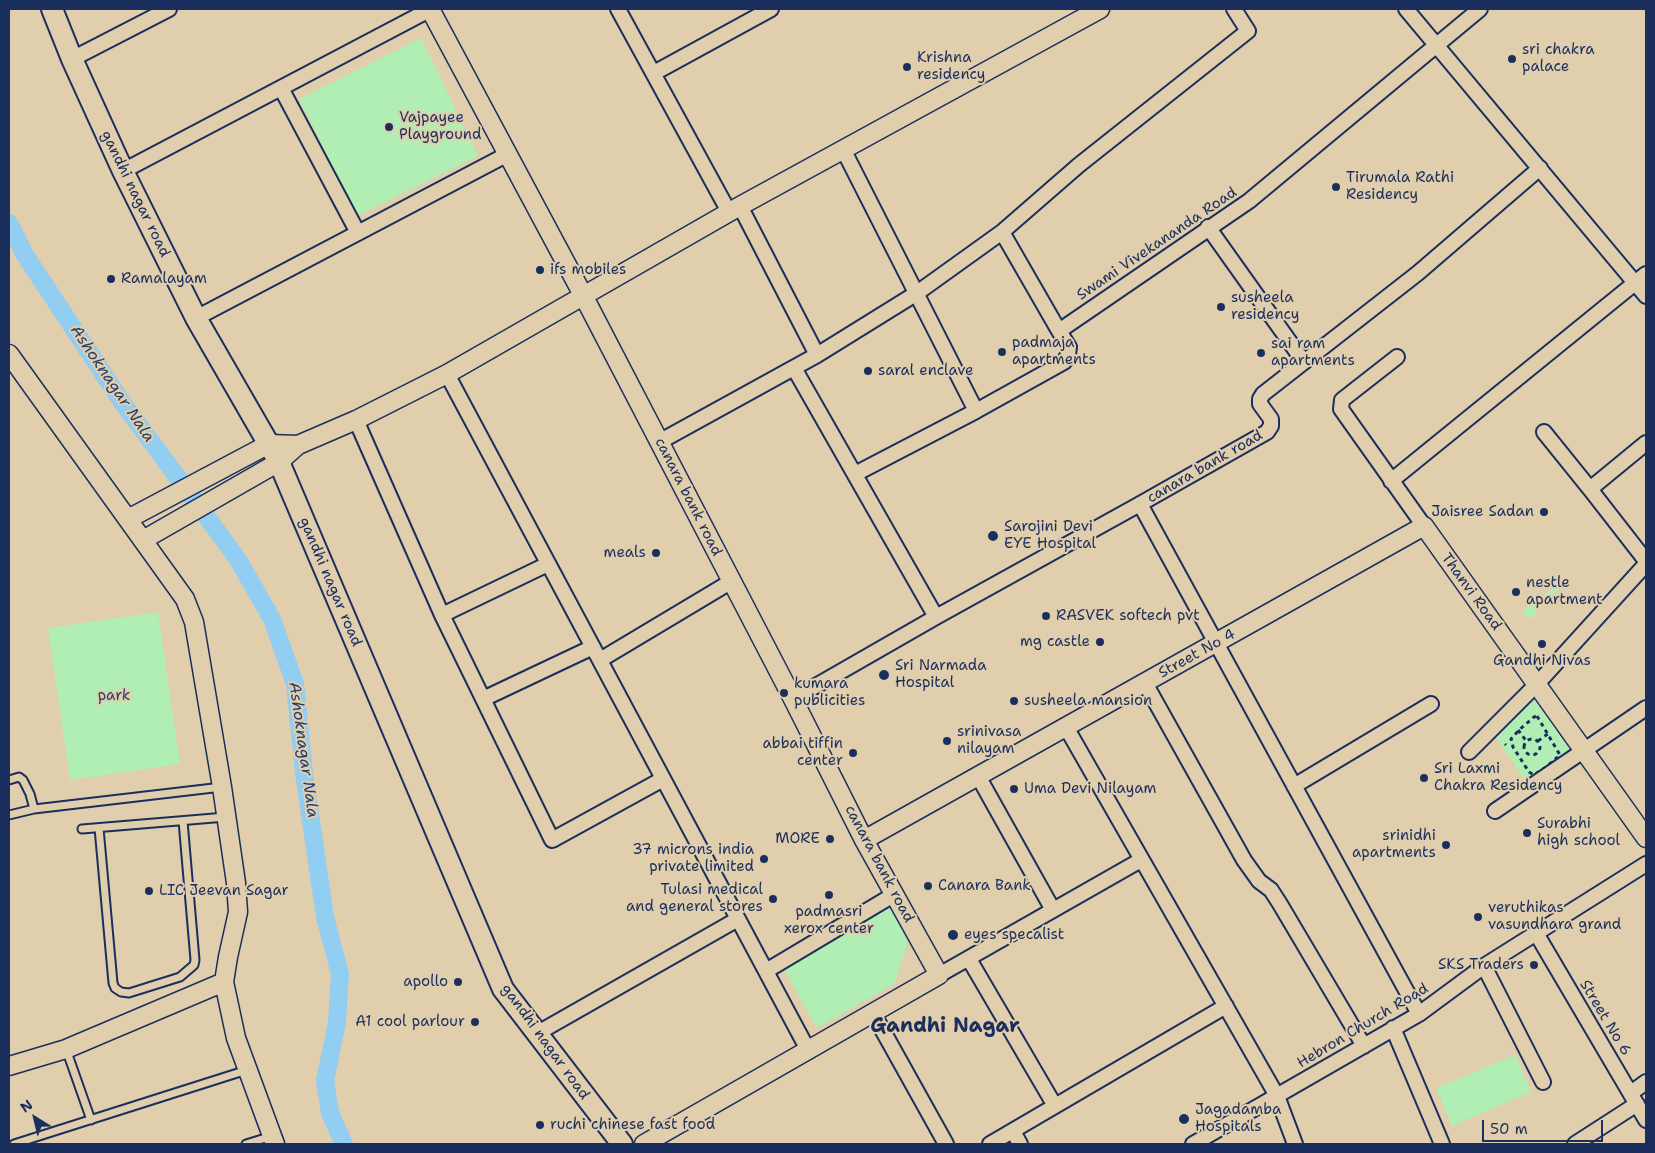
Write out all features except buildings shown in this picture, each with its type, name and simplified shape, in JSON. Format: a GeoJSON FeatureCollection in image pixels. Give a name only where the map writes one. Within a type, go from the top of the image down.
{"type":"FeatureCollection","features":[{"type":"Feature","properties":{"kind":"main road","name":"gandhi nagar road"},"geometry":{"type":"LineString","coordinates":[[52,9],[72,59],[123,170],[260,448],[274,466],[503,989],[622,1144]]}},
{"type":"Feature","properties":{"kind":"street"},"geometry":{"type":"LineString","coordinates":[[72,59],[169,9]]}},
{"type":"Feature","properties":{"kind":"street"},"geometry":{"type":"LineString","coordinates":[[123,170],[430,9]]}},
{"type":"Feature","properties":{"kind":"street","name":"canara bank road"},"geometry":{"type":"LineString","coordinates":[[430,9],[583,295],[793,699],[864,840],[939,976]]}},
{"type":"Feature","properties":{"kind":"street"},"geometry":{"type":"LineString","coordinates":[[618,9],[817,355]]}},
{"type":"Feature","properties":{"kind":"street"},"geometry":{"type":"LineString","coordinates":[[654,73],[771,9]]}},
{"type":"Feature","properties":{"kind":"street"},"geometry":{"type":"LineString","coordinates":[[659,442],[817,355],[917,293],[1002,232],[1079,165],[1248,31],[1234,9]]}},
{"type":"Feature","properties":{"kind":"street"},"geometry":{"type":"LineString","coordinates":[[1406,9],[1540,168],[1641,278],[1646,296]]}},
{"type":"Feature","properties":{"kind":"street","name":"Swami Vivekananda Road"},"geometry":{"type":"LineString","coordinates":[[1059,330],[1208,227],[1249,201],[1480,9]]}},
{"type":"Feature","properties":{"kind":"street"},"geometry":{"type":"LineString","coordinates":[[150,536],[274,466],[298,445],[356,420],[447,374],[734,209],[1091,11]]}},
{"type":"Feature","properties":{"kind":"street"},"geometry":{"type":"LineString","coordinates":[[282,88],[358,233]]}},
{"type":"Feature","properties":{"kind":"street"},"geometry":{"type":"LineString","coordinates":[[843,149],[976,411]]}},
{"type":"Feature","properties":{"kind":"street"},"geometry":{"type":"LineString","coordinates":[[196,318],[508,154]]}},
{"type":"Feature","properties":{"kind":"street","name":"canara bank road"},"geometry":{"type":"LineString","coordinates":[[793,699],[1267,432],[1271,426],[1271,419],[1260,404],[1263,394],[1418,273],[1540,168]]}},
{"type":"Feature","properties":{"kind":"street"},"geometry":{"type":"LineString","coordinates":[[1208,227],[1304,362]]}},
{"type":"Feature","properties":{"kind":"street"},"geometry":{"type":"LineString","coordinates":[[855,474],[976,411],[1064,362],[1068,355],[1069,347],[1002,232]]}},
{"type":"Feature","properties":{"kind":"street"},"geometry":{"type":"LineString","coordinates":[[1391,481],[1641,278]]}},
{"type":"Feature","properties":{"kind":"street"},"geometry":{"type":"LineString","coordinates":[[9,354],[128,519],[150,536],[185,599],[194,622],[222,787],[236,884],[238,912],[224,982],[230,1016],[247,1070],[274,1140]]}},
{"type":"Feature","properties":{"kind":"street","name":"Thanvi Road"},"geometry":{"type":"LineString","coordinates":[[1397,357],[1342,400],[1341,409],[1646,838]]}},
{"type":"Feature","properties":{"kind":"street"},"geometry":{"type":"LineString","coordinates":[[794,368],[936,617]]}},
{"type":"Feature","properties":{"kind":"street"},"geometry":{"type":"LineString","coordinates":[[447,374],[808,1050]]}},
{"type":"Feature","properties":{"kind":"street"},"geometry":{"type":"LineString","coordinates":[[356,420],[442,615],[552,840],[663,779]]}},
{"type":"Feature","properties":{"kind":"street"},"geometry":{"type":"LineString","coordinates":[[1469,752],[1537,684],[1646,562],[1544,432]]}},
{"type":"Feature","properties":{"kind":"street"},"geometry":{"type":"LineString","coordinates":[[1590,489],[1646,444]]}},
{"type":"Feature","properties":{"kind":"street"},"geometry":{"type":"LineString","coordinates":[[128,519],[260,448],[298,445]]}},
{"type":"Feature","properties":{"kind":"street"},"geometry":{"type":"LineString","coordinates":[[1140,504],[1419,1014]]}},
{"type":"Feature","properties":{"kind":"street","name":"Street No 4"},"geometry":{"type":"LineString","coordinates":[[864,840],[1424,526]]}},
{"type":"Feature","properties":{"kind":"street"},"geometry":{"type":"LineString","coordinates":[[442,615],[548,564]]}},
{"type":"Feature","properties":{"kind":"street"},"geometry":{"type":"LineString","coordinates":[[600,660],[732,581]]}},
{"type":"Feature","properties":{"kind":"street"},"geometry":{"type":"LineString","coordinates":[[483,699],[593,647]]}},
{"type":"Feature","properties":{"kind":"street"},"geometry":{"type":"LineString","coordinates":[[1145,682],[1244,860],[1258,881],[1271,890],[1364,1046]]}},
{"type":"Feature","properties":{"kind":"street"},"geometry":{"type":"LineString","coordinates":[[1294,786],[1431,704]]}},
{"type":"Feature","properties":{"kind":"street"},"geometry":{"type":"LineString","coordinates":[[1495,811],[1646,708]]}},
{"type":"Feature","properties":{"kind":"street"},"geometry":{"type":"LineString","coordinates":[[1066,727],[1276,1096],[1295,1144]]}},
{"type":"Feature","properties":{"kind":"street"},"geometry":{"type":"LineString","coordinates":[[978,776],[1053,910]]}},
{"type":"Feature","properties":{"kind":"street"},"geometry":{"type":"LineString","coordinates":[[644,1144],[1141,860]]}},
{"type":"Feature","properties":{"kind":"street","name":"Hebron Church Road"},"geometry":{"type":"LineString","coordinates":[[1193,1144],[1419,1014],[1484,966],[1646,864]]}},
{"type":"Feature","properties":{"kind":"street"},"geometry":{"type":"LineString","coordinates":[[766,971],[895,894]]}},
{"type":"Feature","properties":{"kind":"street"},"geometry":{"type":"LineString","coordinates":[[536,1034],[738,919]]}},
{"type":"Feature","properties":{"kind":"street","name":"Street No 6"},"geometry":{"type":"LineString","coordinates":[[1536,933],[1646,1120]]}},
{"type":"Feature","properties":{"kind":"street"},"geometry":{"type":"LineString","coordinates":[[969,959],[1055,1106]]}},
{"type":"Feature","properties":{"kind":"street"},"geometry":{"type":"LineString","coordinates":[[1484,966],[1543,1082]]}},
{"type":"Feature","properties":{"kind":"street"},"geometry":{"type":"LineString","coordinates":[[9,1066],[66,1049],[224,982]]}},
{"type":"Feature","properties":{"kind":"street"},"geometry":{"type":"LineString","coordinates":[[990,1144],[1226,1006]]}},
{"type":"Feature","properties":{"kind":"street"},"geometry":{"type":"LineString","coordinates":[[874,1013],[946,1144]]}},
{"type":"Feature","properties":{"kind":"street"},"geometry":{"type":"LineString","coordinates":[[1393,1028],[1442,1144]]}},
{"type":"Feature","properties":{"kind":"street"},"geometry":{"type":"LineString","coordinates":[[1575,1144],[1634,1099],[1646,1082]]}},
{"type":"Feature","properties":{"kind":"street"},"geometry":{"type":"LineString","coordinates":[[1013,1131],[1020,1144]]}},
{"type":"Feature","properties":{"kind":"lane"},"geometry":{"type":"LineString","coordinates":[[9,780],[19,777],[23,780],[30,794],[34,809]]}},
{"type":"Feature","properties":{"kind":"lane"},"geometry":{"type":"LineString","coordinates":[[9,815],[34,809],[222,787]]}},
{"type":"Feature","properties":{"kind":"lane"},"geometry":{"type":"LineString","coordinates":[[82,829],[226,817]]}},
{"type":"Feature","properties":{"kind":"lane"},"geometry":{"type":"LineString","coordinates":[[98,828],[113,983],[115,988],[121,992],[129,993],[180,977],[194,965],[183,821]]}},
{"type":"Feature","properties":{"kind":"lane"},"geometry":{"type":"LineString","coordinates":[[66,1049],[90,1120]]}},
{"type":"Feature","properties":{"kind":"lane"},"geometry":{"type":"LineString","coordinates":[[14,1144],[247,1070]]}},
{"type":"Feature","properties":{"kind":"lane"},"geometry":{"type":"LineString","coordinates":[[246,1144],[274,1140]]}},
{"type":"Feature","properties":{"kind":"path"},"geometry":{"type":"LineString","coordinates":[[1537,716],[1560,755],[1559,757],[1534,775],[1529,772],[1511,743],[1513,736],[1519,730],[1537,716]]}},
{"type":"Feature","properties":{"kind":"path"},"geometry":{"type":"LineString","coordinates":[[1515,724],[1527,742]]}},
{"type":"Feature","properties":{"kind":"path"},"geometry":{"type":"LineString","coordinates":[[1535,740],[1539,744],[1538,754],[1526,753],[1524,745],[1527,742],[1535,740]]}},
{"type":"Feature","properties":{"kind":"path"},"geometry":{"type":"LineString","coordinates":[[1520,758],[1526,753]]}},
{"type":"Feature","properties":{"kind":"green space","name":"Vajpayee Playground"},"geometry":{"type":"Polygon","coordinates":[[[421,38],[478,156],[357,216],[299,99],[421,38]]]}},
{"type":"Feature","properties":{"kind":"green space"},"geometry":{"type":"Polygon","coordinates":[[[1557,585],[1559,588],[1530,619],[1521,612],[1557,585]]]}},
{"type":"Feature","properties":{"kind":"green space","name":"park"},"geometry":{"type":"Polygon","coordinates":[[[158,612],[180,764],[70,780],[48,628],[158,612]]]}},
{"type":"Feature","properties":{"kind":"green space"},"geometry":{"type":"Polygon","coordinates":[[[1532,695],[1572,754],[1527,783],[1495,736],[1532,695]]]}},
{"type":"Feature","properties":{"kind":"green space"},"geometry":{"type":"Polygon","coordinates":[[[889,905],[909,939],[894,984],[817,1028],[783,968],[889,905]]]}},
{"type":"Feature","properties":{"kind":"green space"},"geometry":{"type":"Polygon","coordinates":[[[1515,1055],[1531,1092],[1452,1126],[1436,1088],[1515,1055]]]}},
{"type":"Feature","properties":{"kind":"waterway","name":"Ashoknagar Nala"},"geometry":{"type":"LineString","coordinates":[[9,223],[25,255],[122,402],[237,558],[272,619],[295,684],[304,773],[325,917],[340,974],[337,1022],[325,1081],[330,1113],[344,1144]]}},
{"type":"Feature","properties":{"kind":"place","name":"sri chakra palace"},"geometry":{"type":"Point","coordinates":[1512,59]}},
{"type":"Feature","properties":{"kind":"place","name":"Krishna residency"},"geometry":{"type":"Point","coordinates":[907,67]}},
{"type":"Feature","properties":{"kind":"place","name":"Vajpayee Playground"},"geometry":{"type":"Point","coordinates":[389,127]}},
{"type":"Feature","properties":{"kind":"place","name":"Tirumala Rathi Residency"},"geometry":{"type":"Point","coordinates":[1336,187]}},
{"type":"Feature","properties":{"kind":"place","name":"ifs mobiles"},"geometry":{"type":"Point","coordinates":[540,270]}},
{"type":"Feature","properties":{"kind":"place","name":"Ramalayam"},"geometry":{"type":"Point","coordinates":[111,279]}},
{"type":"Feature","properties":{"kind":"place","name":"susheela residency"},"geometry":{"type":"Point","coordinates":[1221,307]}},
{"type":"Feature","properties":{"kind":"place","name":"padmaja apartments"},"geometry":{"type":"Point","coordinates":[1002,352]}},
{"type":"Feature","properties":{"kind":"place","name":"sai ram apartments"},"geometry":{"type":"Point","coordinates":[1261,353]}},
{"type":"Feature","properties":{"kind":"place","name":"saral enclave"},"geometry":{"type":"Point","coordinates":[868,371]}},
{"type":"Feature","properties":{"kind":"place","name":"Jaisree Sadan"},"geometry":{"type":"Point","coordinates":[1544,512]}},
{"type":"Feature","properties":{"kind":"place","name":"Sarojini Devi EYE Hospital"},"geometry":{"type":"Point","coordinates":[993,536]}},
{"type":"Feature","properties":{"kind":"place","name":"meals"},"geometry":{"type":"Point","coordinates":[656,553]}},
{"type":"Feature","properties":{"kind":"place","name":"nestle apartment"},"geometry":{"type":"Point","coordinates":[1516,592]}},
{"type":"Feature","properties":{"kind":"place","name":"RASVEK softech pvt"},"geometry":{"type":"Point","coordinates":[1046,616]}},
{"type":"Feature","properties":{"kind":"place","name":"mg castle"},"geometry":{"type":"Point","coordinates":[1100,642]}},
{"type":"Feature","properties":{"kind":"place","name":"Gandhi Nivas"},"geometry":{"type":"Point","coordinates":[1542,644]}},
{"type":"Feature","properties":{"kind":"place","name":"Sri Narmada Hospital"},"geometry":{"type":"Point","coordinates":[884,675]}},
{"type":"Feature","properties":{"kind":"place","name":"kumara publicities"},"geometry":{"type":"Point","coordinates":[784,693]}},
{"type":"Feature","properties":{"kind":"place","name":"susheela mansion"},"geometry":{"type":"Point","coordinates":[1014,701]}},
{"type":"Feature","properties":{"kind":"place","name":"srinivasa nilayam"},"geometry":{"type":"Point","coordinates":[947,741]}},
{"type":"Feature","properties":{"kind":"place","name":"abbai tiffin center"},"geometry":{"type":"Point","coordinates":[853,753]}},
{"type":"Feature","properties":{"kind":"place","name":"Sri Laxmi Chakra Residency"},"geometry":{"type":"Point","coordinates":[1424,778]}},
{"type":"Feature","properties":{"kind":"place","name":"Uma Devi Nilayam"},"geometry":{"type":"Point","coordinates":[1014,789]}},
{"type":"Feature","properties":{"kind":"place","name":"Surabhi high school"},"geometry":{"type":"Point","coordinates":[1527,833]}},
{"type":"Feature","properties":{"kind":"place","name":"MORE"},"geometry":{"type":"Point","coordinates":[830,839]}},
{"type":"Feature","properties":{"kind":"place","name":"srinidhi apartments"},"geometry":{"type":"Point","coordinates":[1446,845]}},
{"type":"Feature","properties":{"kind":"place","name":"37 microns india private limited"},"geometry":{"type":"Point","coordinates":[764,859]}},
{"type":"Feature","properties":{"kind":"place","name":"Canara Bank"},"geometry":{"type":"Point","coordinates":[928,886]}},
{"type":"Feature","properties":{"kind":"place","name":"LIC Jeevan Sagar"},"geometry":{"type":"Point","coordinates":[149,891]}},
{"type":"Feature","properties":{"kind":"place","name":"padmasri xerox center"},"geometry":{"type":"Point","coordinates":[829,895]}},
{"type":"Feature","properties":{"kind":"place","name":"Tulasi medical and general stores"},"geometry":{"type":"Point","coordinates":[773,899]}},
{"type":"Feature","properties":{"kind":"place","name":"veruthikas vasundhara grand"},"geometry":{"type":"Point","coordinates":[1478,917]}},
{"type":"Feature","properties":{"kind":"place","name":"eyes specalist"},"geometry":{"type":"Point","coordinates":[953,935]}},
{"type":"Feature","properties":{"kind":"place","name":"SKS Traders"},"geometry":{"type":"Point","coordinates":[1534,965]}},
{"type":"Feature","properties":{"kind":"place","name":"apollo"},"geometry":{"type":"Point","coordinates":[458,982]}},
{"type":"Feature","properties":{"kind":"place","name":"A1 cool parlour"},"geometry":{"type":"Point","coordinates":[475,1022]}},
{"type":"Feature","properties":{"kind":"place","name":"Jagadamba Hospitals"},"geometry":{"type":"Point","coordinates":[1184,1119]}},
{"type":"Feature","properties":{"kind":"place","name":"ruchi chinese fast food"},"geometry":{"type":"Point","coordinates":[540,1125]}},
{"type":"Feature","properties":{"kind":"district","name":"Gandhi Nagar"},"geometry":{"type":"Point","coordinates":[945,1027]}}]}
